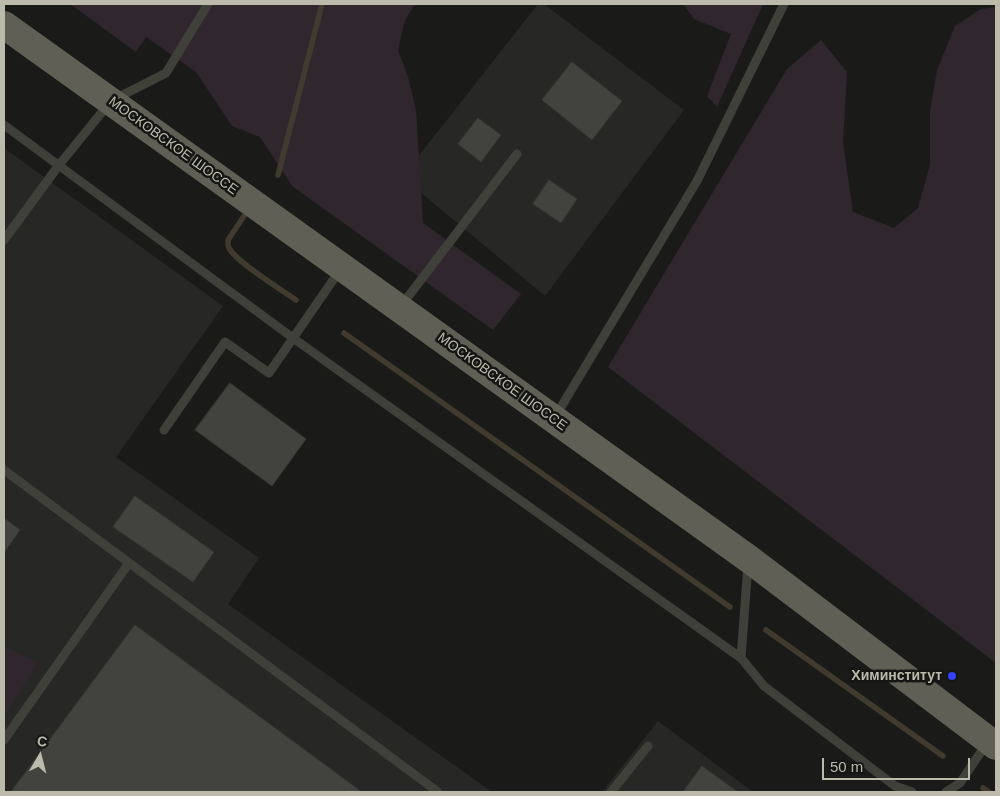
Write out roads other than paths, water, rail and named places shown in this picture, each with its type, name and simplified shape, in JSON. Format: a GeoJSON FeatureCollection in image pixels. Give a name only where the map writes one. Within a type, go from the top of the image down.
{"type":"FeatureCollection","features":[{"type":"Feature","properties":{"kind":"main road","name":"МОСКОВСКОЕ ШОССЕ"},"geometry":{"type":"LineString","coordinates":[[4,25],[749,559],[992,744]]}},
{"type":"Feature","properties":{"kind":"lane"},"geometry":{"type":"LineString","coordinates":[[4,240],[59,165],[111,102],[166,73],[208,4]]}},
{"type":"Feature","properties":{"kind":"lane"},"geometry":{"type":"LineString","coordinates":[[553,419],[697,181],[784,4]]}},
{"type":"Feature","properties":{"kind":"lane"},"geometry":{"type":"LineString","coordinates":[[4,125],[293,338],[741,658],[764,686],[895,786],[912,792]]}},
{"type":"Feature","properties":{"kind":"lane"},"geometry":{"type":"LineString","coordinates":[[399,308],[517,154]]}},
{"type":"Feature","properties":{"kind":"lane"},"geometry":{"type":"LineString","coordinates":[[164,430],[224,342],[269,373],[342,267]]}},
{"type":"Feature","properties":{"kind":"lane"},"geometry":{"type":"LineString","coordinates":[[4,470],[438,792]]}},
{"type":"Feature","properties":{"kind":"lane"},"geometry":{"type":"LineString","coordinates":[[741,658],[749,559]]}},
{"type":"Feature","properties":{"kind":"lane"},"geometry":{"type":"LineString","coordinates":[[4,740],[129,563]]}},
{"type":"Feature","properties":{"kind":"lane"},"geometry":{"type":"LineString","coordinates":[[953,792],[992,744]]}},
{"type":"Feature","properties":{"kind":"lane"},"geometry":{"type":"LineString","coordinates":[[611,792],[648,746]]}},
{"type":"Feature","properties":{"kind":"lane"},"geometry":{"type":"LineString","coordinates":[[946,792],[960,782]]}},
{"type":"Feature","properties":{"kind":"waterway"},"geometry":{"type":"LineString","coordinates":[[278,175],[322,4]]}},
{"type":"Feature","properties":{"kind":"waterway"},"geometry":{"type":"LineString","coordinates":[[244,216],[228,240],[229,248],[249,268],[296,300]]}},
{"type":"Feature","properties":{"kind":"waterway"},"geometry":{"type":"LineString","coordinates":[[344,333],[730,607]]}},
{"type":"Feature","properties":{"kind":"waterway"},"geometry":{"type":"LineString","coordinates":[[766,630],[943,756]]}},
{"type":"Feature","properties":{"kind":"waterway"},"geometry":{"type":"LineString","coordinates":[[983,788],[989,792]]}},
{"type":"Feature","properties":{"kind":"place","name":"Химинститут"},"geometry":{"type":"Point","coordinates":[952,676]}}]}
